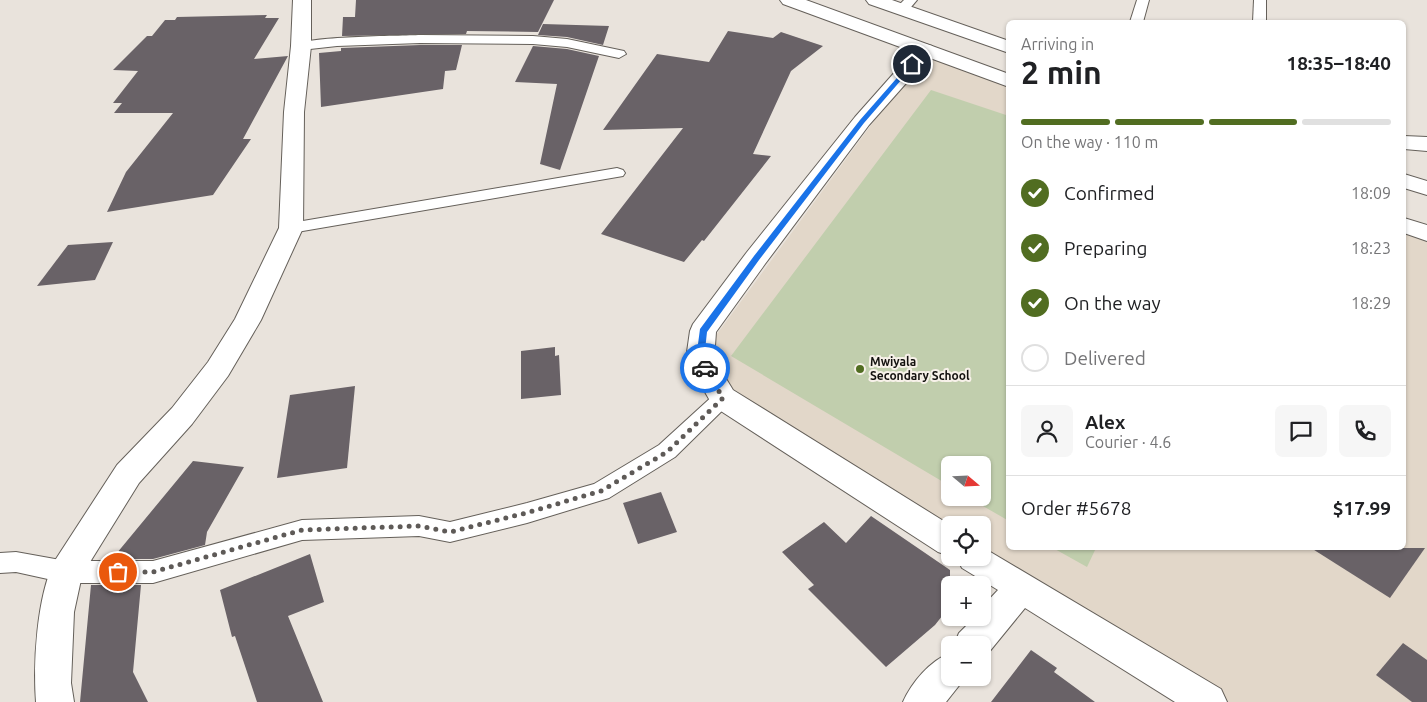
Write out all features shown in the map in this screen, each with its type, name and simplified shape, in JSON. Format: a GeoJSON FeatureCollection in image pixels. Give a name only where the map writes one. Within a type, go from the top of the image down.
{"type":"FeatureCollection","features":[{"type":"Feature","properties":{"kind":"main road"},"geometry":{"type":"LineString","coordinates":[[55,702],[53,683],[57,612],[66,572],[128,474],[182,416],[218,369],[248,320],[291,228],[294,112],[301,46],[302,0]]}},
{"type":"Feature","properties":{"kind":"main road"},"geometry":{"type":"LineString","coordinates":[[789,0],[1006,80]]}},
{"type":"Feature","properties":{"kind":"main road"},"geometry":{"type":"LineString","coordinates":[[875,0],[906,5],[1006,46]]}},
{"type":"Feature","properties":{"kind":"main road"},"geometry":{"type":"LineString","coordinates":[[925,50],[862,121],[756,258],[703,331],[700,359],[723,398],[941,536]]}},
{"type":"Feature","properties":{"kind":"main road"},"geometry":{"type":"LineString","coordinates":[[1406,143],[1427,144]]}},
{"type":"Feature","properties":{"kind":"main road"},"geometry":{"type":"LineString","coordinates":[[1406,182],[1427,188]]}},
{"type":"Feature","properties":{"kind":"main road"},"geometry":{"type":"LineString","coordinates":[[1406,226],[1427,233]]}},
{"type":"Feature","properties":{"kind":"main road"},"geometry":{"type":"LineString","coordinates":[[987,566],[1208,702]]}},
{"type":"Feature","properties":{"kind":"main road"},"geometry":{"type":"LineString","coordinates":[[980,636],[1021,588]]}},
{"type":"Feature","properties":{"kind":"main road"},"geometry":{"type":"LineString","coordinates":[[922,702],[941,680]]}},
{"type":"Feature","properties":{"kind":"lane"},"geometry":{"type":"LineString","coordinates":[[1137,20],[1143,0]]}},
{"type":"Feature","properties":{"kind":"lane"},"geometry":{"type":"LineString","coordinates":[[1260,0],[1260,20]]}},
{"type":"Feature","properties":{"kind":"lane"},"geometry":{"type":"LineString","coordinates":[[301,46],[337,42],[420,39],[524,40],[567,43],[619,54]]}},
{"type":"Feature","properties":{"kind":"lane"},"geometry":{"type":"LineString","coordinates":[[291,228],[617,173]]}},
{"type":"Feature","properties":{"kind":"lane"},"geometry":{"type":"LineString","coordinates":[[0,563],[16,562],[66,572],[153,572],[302,530],[419,526],[450,532],[526,513],[601,491],[667,452],[723,398]]}},
{"type":"Feature","properties":{"kind":"shaded area","name":"Mwiyala Secondary School"},"geometry":{"type":"Polygon","coordinates":[[[925,52],[1006,83],[1006,550],[1406,550],[1406,230],[1427,236],[1427,702],[1214,702],[991,565],[991,516],[941,516],[941,519],[715,381],[706,356],[714,338],[925,52]]]}},
{"type":"Feature","properties":{"kind":"green space"},"geometry":{"type":"Polygon","coordinates":[[[931,90],[1006,115],[1006,519],[983,506],[991,506],[991,456],[941,456],[941,481],[731,356],[931,90]]]}},
{"type":"Feature","properties":{"kind":"green space"},"geometry":{"type":"Polygon","coordinates":[[[1057,550],[1095,550],[1087,567],[1057,550]]]}},
{"type":"Feature","properties":{"kind":"building"},"geometry":{"type":"Polygon","coordinates":[[[356,0],[554,0],[538,32],[467,31],[466,34],[342,36],[343,17],[355,17],[356,0]]]}},
{"type":"Feature","properties":{"kind":"building"},"geometry":{"type":"Polygon","coordinates":[[[267,15],[265,18],[279,18],[254,59],[288,56],[243,139],[251,139],[213,195],[107,212],[126,172],[173,113],[114,113],[122,103],[113,103],[138,71],[113,70],[147,36],[152,36],[165,20],[175,20],[177,17],[267,15]]]}},
{"type":"Feature","properties":{"kind":"building"},"geometry":{"type":"Polygon","coordinates":[[[543,24],[609,26],[603,45],[567,37],[538,35],[543,24]]]}},
{"type":"Feature","properties":{"kind":"building"},"geometry":{"type":"Polygon","coordinates":[[[728,31],[773,38],[781,32],[823,46],[791,71],[753,154],[771,156],[704,241],[702,240],[684,262],[601,234],[683,128],[603,130],[657,54],[709,62],[728,31]]]}},
{"type":"Feature","properties":{"kind":"building"},"geometry":{"type":"Polygon","coordinates":[[[462,45],[456,70],[445,71],[443,89],[321,107],[319,53],[341,51],[341,48],[462,45]]]}},
{"type":"Feature","properties":{"kind":"building"},"geometry":{"type":"Polygon","coordinates":[[[533,46],[567,49],[599,56],[560,170],[540,164],[557,84],[515,82],[533,46]]]}},
{"type":"Feature","properties":{"kind":"building"},"geometry":{"type":"Polygon","coordinates":[[[113,242],[95,280],[37,286],[68,245],[113,242]]]}},
{"type":"Feature","properties":{"kind":"building"},"geometry":{"type":"Polygon","coordinates":[[[555,347],[555,356],[559,355],[561,395],[521,399],[521,351],[555,347]]]}},
{"type":"Feature","properties":{"kind":"building"},"geometry":{"type":"Polygon","coordinates":[[[355,386],[347,468],[277,478],[290,395],[355,386]]]}},
{"type":"Feature","properties":{"kind":"building"},"geometry":{"type":"Polygon","coordinates":[[[193,461],[244,467],[207,532],[205,545],[153,559],[112,559],[193,461]]]}},
{"type":"Feature","properties":{"kind":"building"},"geometry":{"type":"Polygon","coordinates":[[[661,492],[677,532],[638,544],[623,503],[661,492]]]}},
{"type":"Feature","properties":{"kind":"building"},"geometry":{"type":"Polygon","coordinates":[[[871,516],[941,564],[941,566],[950,570],[950,576],[941,576],[941,617],[935,625],[886,667],[808,589],[814,585],[782,552],[824,522],[846,543],[871,516]]]}},
{"type":"Feature","properties":{"kind":"building"},"geometry":{"type":"Polygon","coordinates":[[[1406,548],[1425,548],[1390,598],[1314,550],[1406,550],[1406,548]]]}},
{"type":"Feature","properties":{"kind":"building"},"geometry":{"type":"Polygon","coordinates":[[[310,554],[324,602],[288,616],[323,702],[257,702],[235,636],[232,637],[220,590],[310,554]]]}},
{"type":"Feature","properties":{"kind":"building"},"geometry":{"type":"Polygon","coordinates":[[[91,585],[141,585],[133,672],[148,702],[80,702],[91,585]]]}},
{"type":"Feature","properties":{"kind":"building"},"geometry":{"type":"Polygon","coordinates":[[[1403,643],[1427,660],[1427,702],[1412,702],[1376,675],[1403,643]]]}},
{"type":"Feature","properties":{"kind":"building"},"geometry":{"type":"Polygon","coordinates":[[[1031,650],[1057,668],[1054,672],[1095,702],[991,702],[1031,650]]]}},
{"type":"Feature","properties":{"kind":"way so far"},"geometry":{"type":"LineString","coordinates":[[118,572],[153,572],[302,530],[419,526],[450,532],[526,513],[601,491],[667,452],[723,398],[705,368]]}},
{"type":"Feature","properties":{"kind":"place","name":"Mwiyala Secondary School"},"geometry":{"type":"Point","coordinates":[860,369]}},
{"type":"Feature","properties":{"kind":"route"},"geometry":{"type":"LineString","coordinates":[[705,368],[700,359],[703,331],[756,258],[862,121],[912,64]]}}]}
